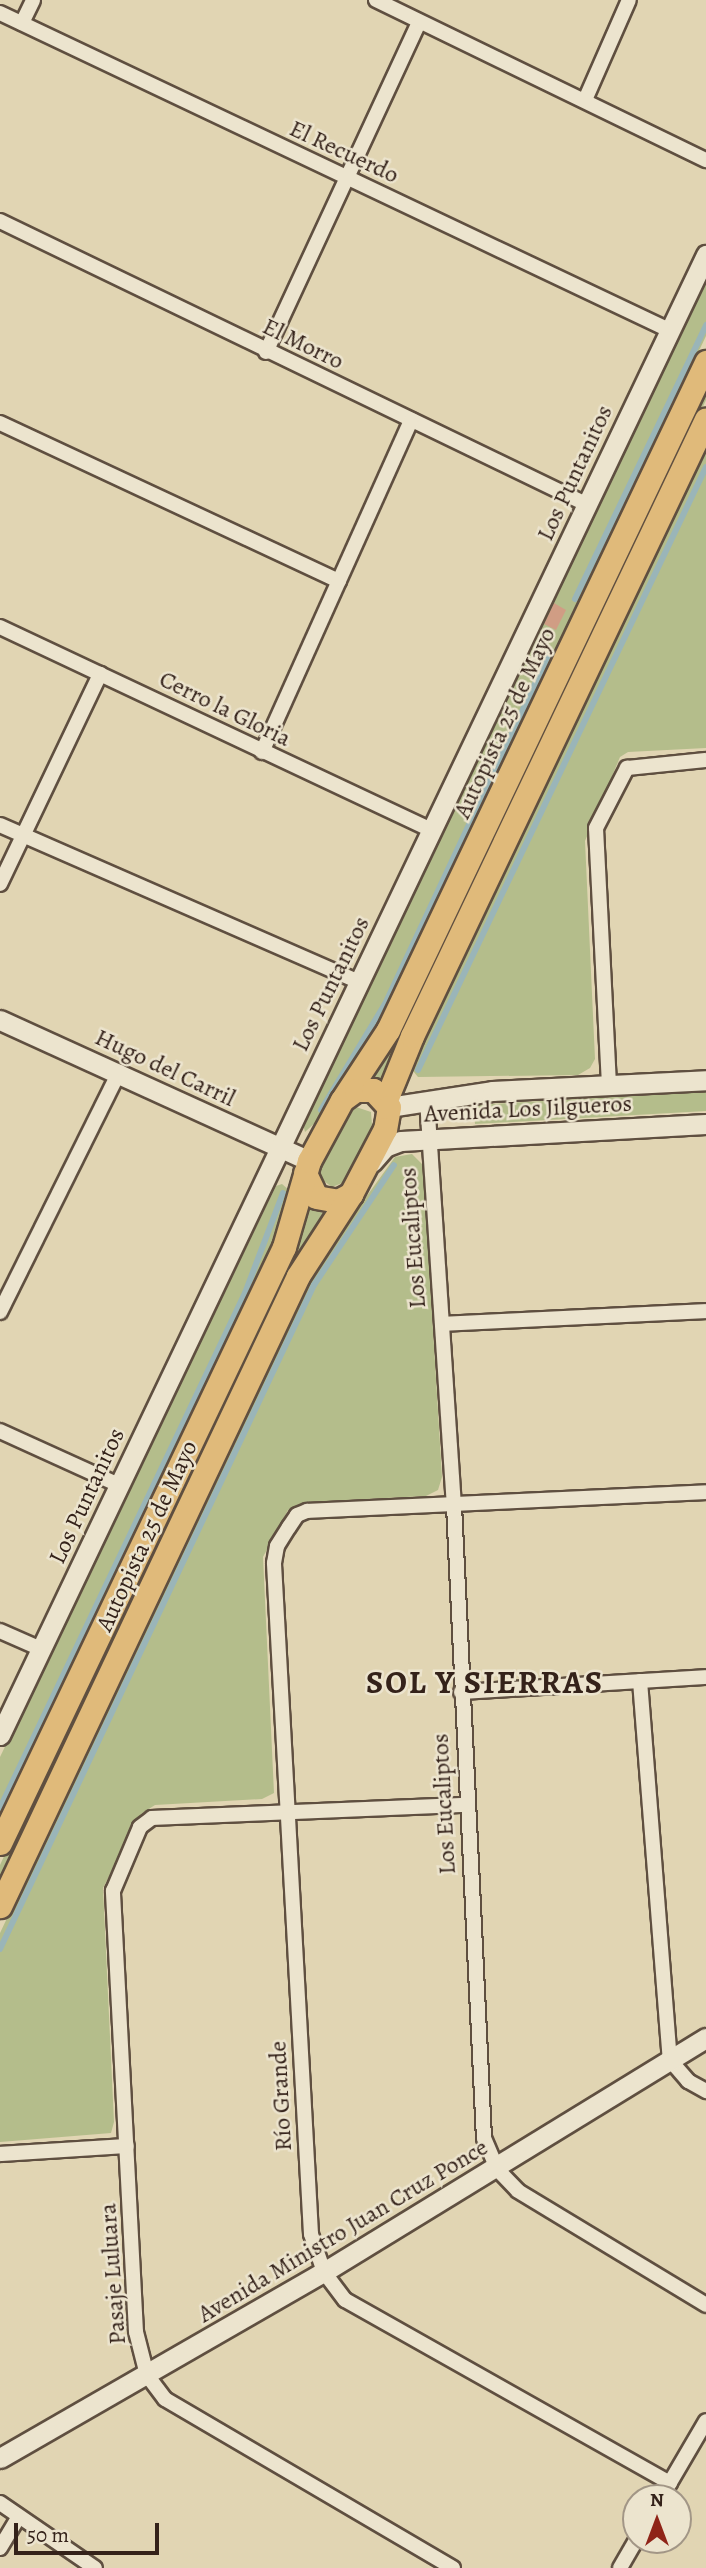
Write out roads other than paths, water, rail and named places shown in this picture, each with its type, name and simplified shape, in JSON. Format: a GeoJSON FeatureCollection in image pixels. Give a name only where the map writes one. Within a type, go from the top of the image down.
{"type":"FeatureCollection","features":[{"type":"Feature","properties":{"kind":"main road","name":"Autopista 25 de Mayo"},"geometry":{"type":"LineString","coordinates":[[0,1843],[284,1247],[307,1167],[342,1100],[388,1030],[706,362]]}},
{"type":"Feature","properties":{"kind":"main road","name":"Autopista 25 de Mayo"},"geometry":{"type":"LineString","coordinates":[[0,1906],[299,1276],[365,1171],[385,1129],[388,1104],[412,1036],[706,419]]}},
{"type":"Feature","properties":{"kind":"main road"},"geometry":{"type":"LineString","coordinates":[[342,1100],[364,1088],[388,1104]]}},
{"type":"Feature","properties":{"kind":"main road"},"geometry":{"type":"LineString","coordinates":[[307,1167],[316,1197],[338,1201],[351,1194]]}},
{"type":"Feature","properties":{"kind":"street"},"geometry":{"type":"LineString","coordinates":[[22,23],[33,0]]}},
{"type":"Feature","properties":{"kind":"street"},"geometry":{"type":"LineString","coordinates":[[376,0],[706,160]]}},
{"type":"Feature","properties":{"kind":"street"},"geometry":{"type":"LineString","coordinates":[[585,100],[629,0]]}},
{"type":"Feature","properties":{"kind":"street","name":"El Recuerdo"},"geometry":{"type":"LineString","coordinates":[[0,13],[669,330]]}},
{"type":"Feature","properties":{"kind":"street"},"geometry":{"type":"LineString","coordinates":[[266,352],[419,23]]}},
{"type":"Feature","properties":{"kind":"street","name":"El Morro"},"geometry":{"type":"LineString","coordinates":[[0,221],[266,352],[588,505]]}},
{"type":"Feature","properties":{"kind":"street","name":"Los Puntanitos"},"geometry":{"type":"LineString","coordinates":[[0,1735],[706,254]]}},
{"type":"Feature","properties":{"kind":"street"},"geometry":{"type":"LineString","coordinates":[[261,752],[411,420]]}},
{"type":"Feature","properties":{"kind":"street"},"geometry":{"type":"LineString","coordinates":[[0,423],[339,581]]}},
{"type":"Feature","properties":{"kind":"street","name":"Cerro la Gloria"},"geometry":{"type":"LineString","coordinates":[[0,627],[261,752],[432,830]]}},
{"type":"Feature","properties":{"kind":"street"},"geometry":{"type":"LineString","coordinates":[[0,884],[100,674]]}},
{"type":"Feature","properties":{"kind":"street"},"geometry":{"type":"LineString","coordinates":[[609,1085],[596,828],[627,768],[706,760]]}},
{"type":"Feature","properties":{"kind":"street"},"geometry":{"type":"LineString","coordinates":[[0,825],[360,982]]}},
{"type":"Feature","properties":{"kind":"street","name":"Hugo del Carril"},"geometry":{"type":"LineString","coordinates":[[0,1020],[119,1072],[279,1149],[307,1167]]}},
{"type":"Feature","properties":{"kind":"street"},"geometry":{"type":"LineString","coordinates":[[0,1312],[119,1072]]}},
{"type":"Feature","properties":{"kind":"street","name":"Avenida Los Jilgueros"},"geometry":{"type":"LineString","coordinates":[[388,1104],[492,1091],[706,1080]]}},
{"type":"Feature","properties":{"kind":"street","name":"Los Eucaliptos"},"geometry":{"type":"LineString","coordinates":[[427,1100],[454,1505],[466,1805],[484,2138],[496,2169],[518,2191],[706,2305]]}},
{"type":"Feature","properties":{"kind":"street","name":"Avenida Los Jilgueros"},"geometry":{"type":"LineString","coordinates":[[365,1171],[392,1143],[429,1138],[706,1124]]}},
{"type":"Feature","properties":{"kind":"street"},"geometry":{"type":"LineString","coordinates":[[442,1324],[706,1311]]}},
{"type":"Feature","properties":{"kind":"street"},"geometry":{"type":"LineString","coordinates":[[0,1431],[119,1485]]}},
{"type":"Feature","properties":{"kind":"street"},"geometry":{"type":"LineString","coordinates":[[454,1505],[706,1492]]}},
{"type":"Feature","properties":{"kind":"street","name":"Río Grande"},"geometry":{"type":"LineString","coordinates":[[454,1505],[297,1515],[277,1546],[274,1563],[312,2234],[324,2272],[345,2300],[670,2483]]}},
{"type":"Feature","properties":{"kind":"street"},"geometry":{"type":"LineString","coordinates":[[0,1631],[41,1649]]}},
{"type":"Feature","properties":{"kind":"street"},"geometry":{"type":"LineString","coordinates":[[461,1692],[706,1677]]}},
{"type":"Feature","properties":{"kind":"street"},"geometry":{"type":"LineString","coordinates":[[640,1681],[670,2060],[688,2081],[706,2091]]}},
{"type":"Feature","properties":{"kind":"street"},"geometry":{"type":"LineString","coordinates":[[289,1811],[466,1805]]}},
{"type":"Feature","properties":{"kind":"street","name":"Pasaje Luluara"},"geometry":{"type":"LineString","coordinates":[[289,1811],[152,1818],[140,1826],[113,1891],[136,2332],[147,2375],[165,2399],[453,2568]]}},
{"type":"Feature","properties":{"kind":"street","name":"Avenida Ministro Juan Cruz Ponce"},"geometry":{"type":"LineString","coordinates":[[0,2458],[324,2272],[706,2039]]}},
{"type":"Feature","properties":{"kind":"street"},"geometry":{"type":"LineString","coordinates":[[0,2154],[127,2146]]}},
{"type":"Feature","properties":{"kind":"street"},"geometry":{"type":"LineString","coordinates":[[670,2483],[706,2421]]}},
{"type":"Feature","properties":{"kind":"street"},"geometry":{"type":"LineString","coordinates":[[0,2503],[18,2518],[95,2568]]}},
{"type":"Feature","properties":{"kind":"street"},"geometry":{"type":"LineString","coordinates":[[0,2548],[18,2518]]}},
{"type":"Feature","properties":{"kind":"waterway"},"geometry":{"type":"LineString","coordinates":[[575,599],[706,325]]}},
{"type":"Feature","properties":{"kind":"waterway"},"geometry":{"type":"LineString","coordinates":[[418,1070],[706,467]]}},
{"type":"Feature","properties":{"kind":"waterway"},"geometry":{"type":"LineString","coordinates":[[321,1110],[385,1004],[549,654]]}},
{"type":"Feature","properties":{"kind":"waterway"},"geometry":{"type":"LineString","coordinates":[[0,1949],[314,1285],[394,1165]]}},
{"type":"Feature","properties":{"kind":"waterway"},"geometry":{"type":"LineString","coordinates":[[0,1808],[245,1293],[283,1193]]}},
{"type":"Feature","properties":{"kind":"district","name":"SOL Y SIERRAS"},"geometry":{"type":"Point","coordinates":[485,1682]}}]}
